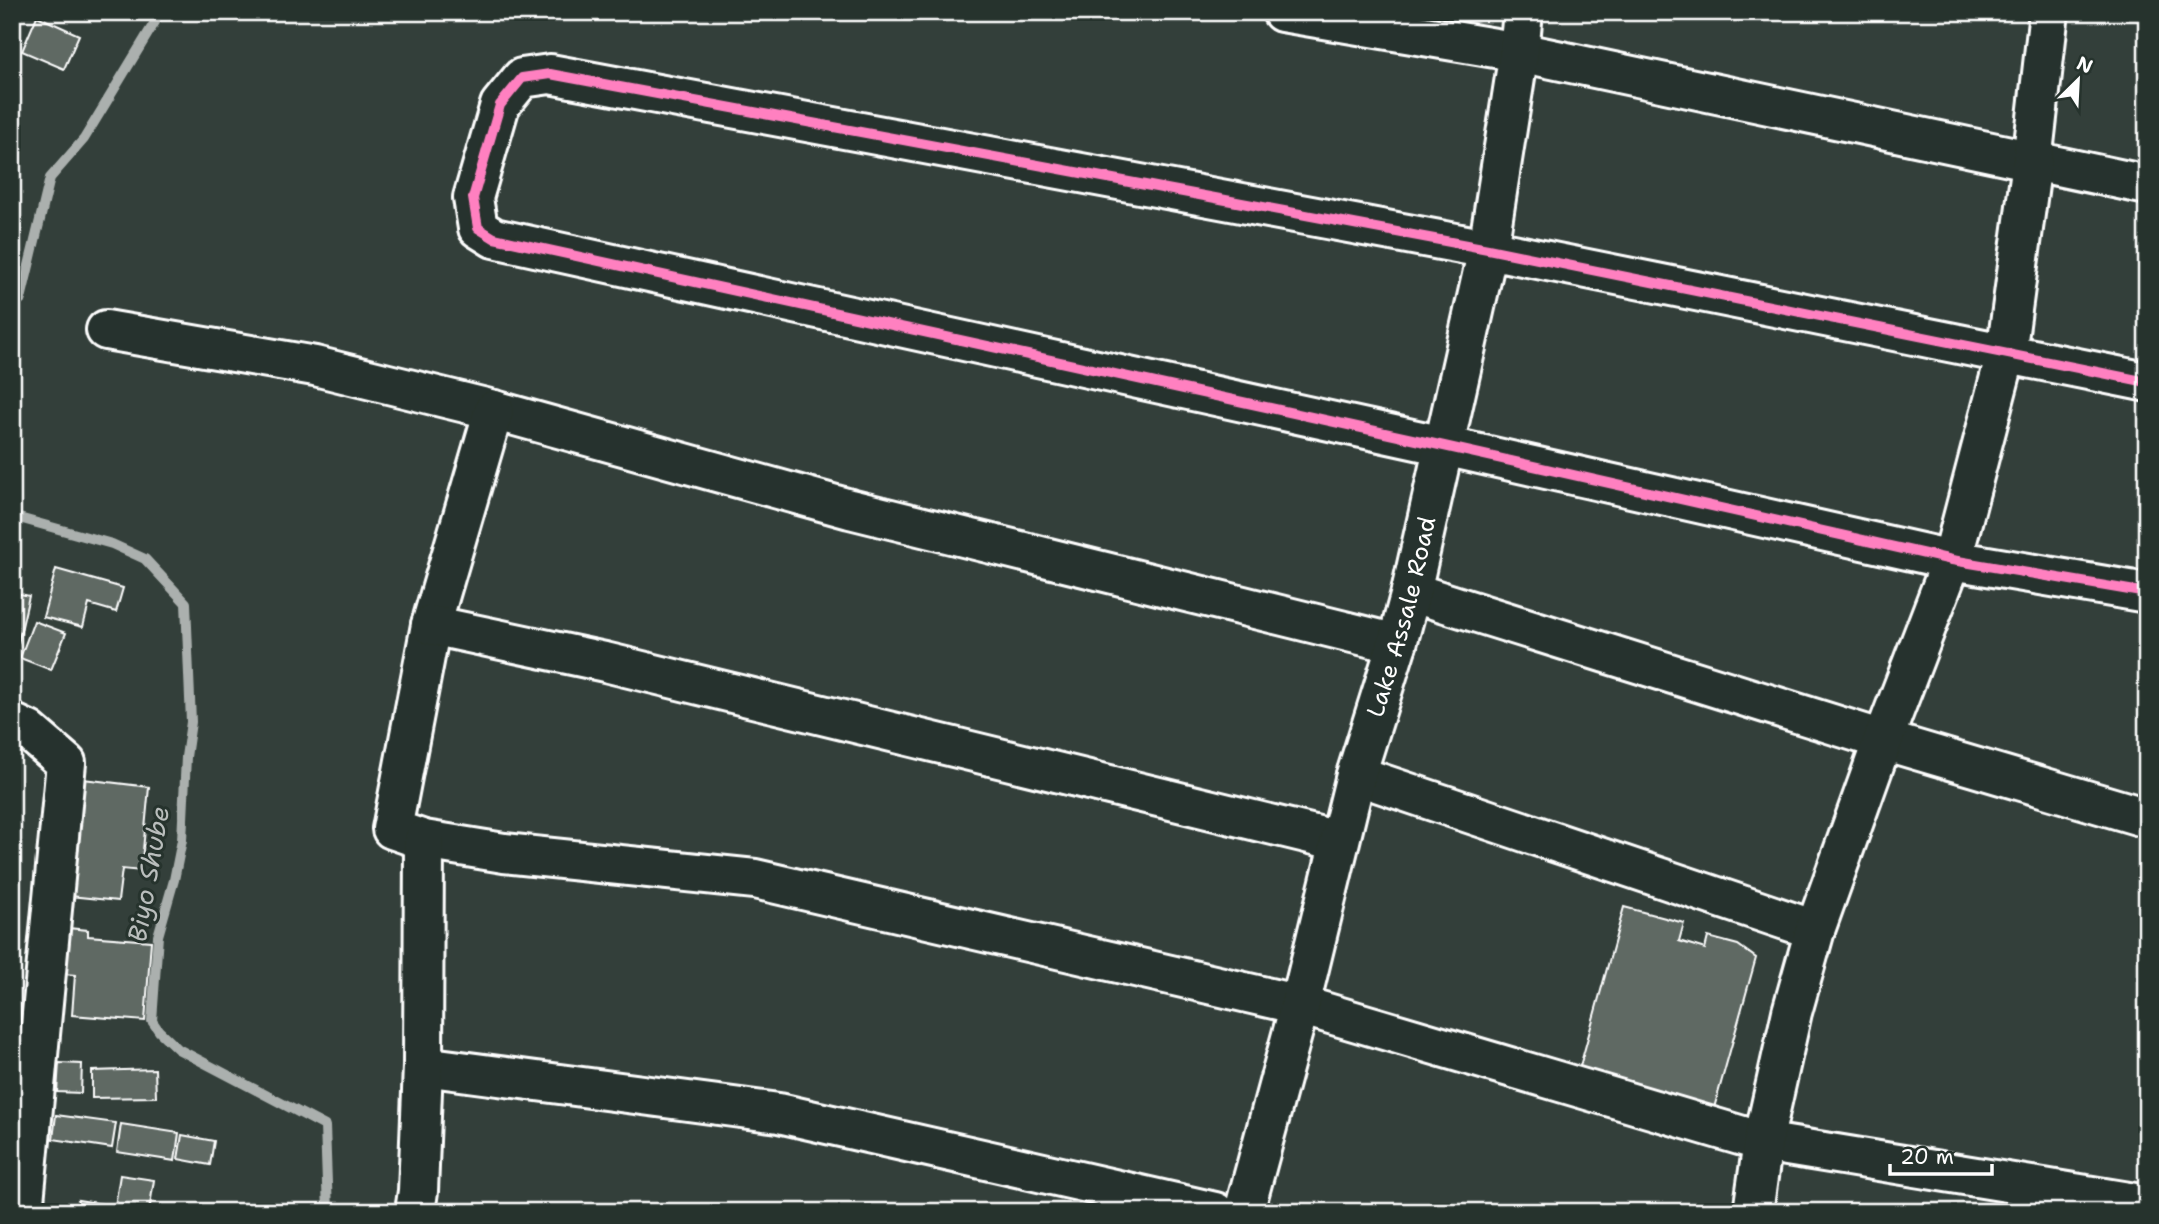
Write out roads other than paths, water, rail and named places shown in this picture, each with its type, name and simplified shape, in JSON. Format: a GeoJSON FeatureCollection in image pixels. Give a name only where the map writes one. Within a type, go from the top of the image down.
{"type":"FeatureCollection","features":[{"type":"Feature","properties":{"kind":"street"},"geometry":{"type":"LineString","coordinates":[[1282,12],[1518,52],[2147,185]]}},
{"type":"Feature","properties":{"kind":"street","name":"Lake Assale Road"},"geometry":{"type":"LineString","coordinates":[[1244,1212],[1300,1005],[1356,775],[1410,593],[1488,249],[1523,12]]}},
{"type":"Feature","properties":{"kind":"street"},"geometry":{"type":"LineString","coordinates":[[1753,1212],[1763,1142],[1792,1012],[1815,930],[1883,740],[1952,560],[2006,354],[2049,12]]}},
{"type":"Feature","properties":{"kind":"street"},"geometry":{"type":"LineString","coordinates":[[2147,382],[1488,249],[550,74],[522,78],[500,105],[473,198],[478,228],[494,238],[1952,560],[2147,593]]}},
{"type":"Feature","properties":{"kind":"street"},"geometry":{"type":"LineString","coordinates":[[106,330],[315,366],[494,410],[850,509],[1397,644]]}},
{"type":"Feature","properties":{"kind":"street"},"geometry":{"type":"LineString","coordinates":[[494,410],[431,625],[392,830],[424,840],[505,853],[755,879],[1300,1005],[1763,1142],[2147,1205]]}},
{"type":"Feature","properties":{"kind":"street"},"geometry":{"type":"LineString","coordinates":[[1410,593],[1883,740],[2147,818]]}},
{"type":"Feature","properties":{"kind":"street"},"geometry":{"type":"LineString","coordinates":[[431,625],[605,662],[1339,841]]}},
{"type":"Feature","properties":{"kind":"street"},"geometry":{"type":"LineString","coordinates":[[12,723],[29,731],[66,763],[28,987],[23,1212]]}},
{"type":"Feature","properties":{"kind":"street"},"geometry":{"type":"LineString","coordinates":[[1356,775],[1815,930]]}},
{"type":"Feature","properties":{"kind":"street"},"geometry":{"type":"LineString","coordinates":[[415,1212],[423,1066],[424,840]]}},
{"type":"Feature","properties":{"kind":"street"},"geometry":{"type":"LineString","coordinates":[[423,1066],[779,1112],[1215,1212]]}},
{"type":"Feature","properties":{"kind":"waterway","name":"Biyo Shube"},"geometry":{"type":"LineString","coordinates":[[12,305],[21,299],[50,178],[84,139],[161,12]]}},
{"type":"Feature","properties":{"kind":"waterway","name":"Biyo Shube"},"geometry":{"type":"LineString","coordinates":[[12,516],[112,544],[145,559],[186,603],[191,722],[186,757],[182,840],[158,936],[152,1021],[178,1049],[325,1126],[328,1212]]}}]}
